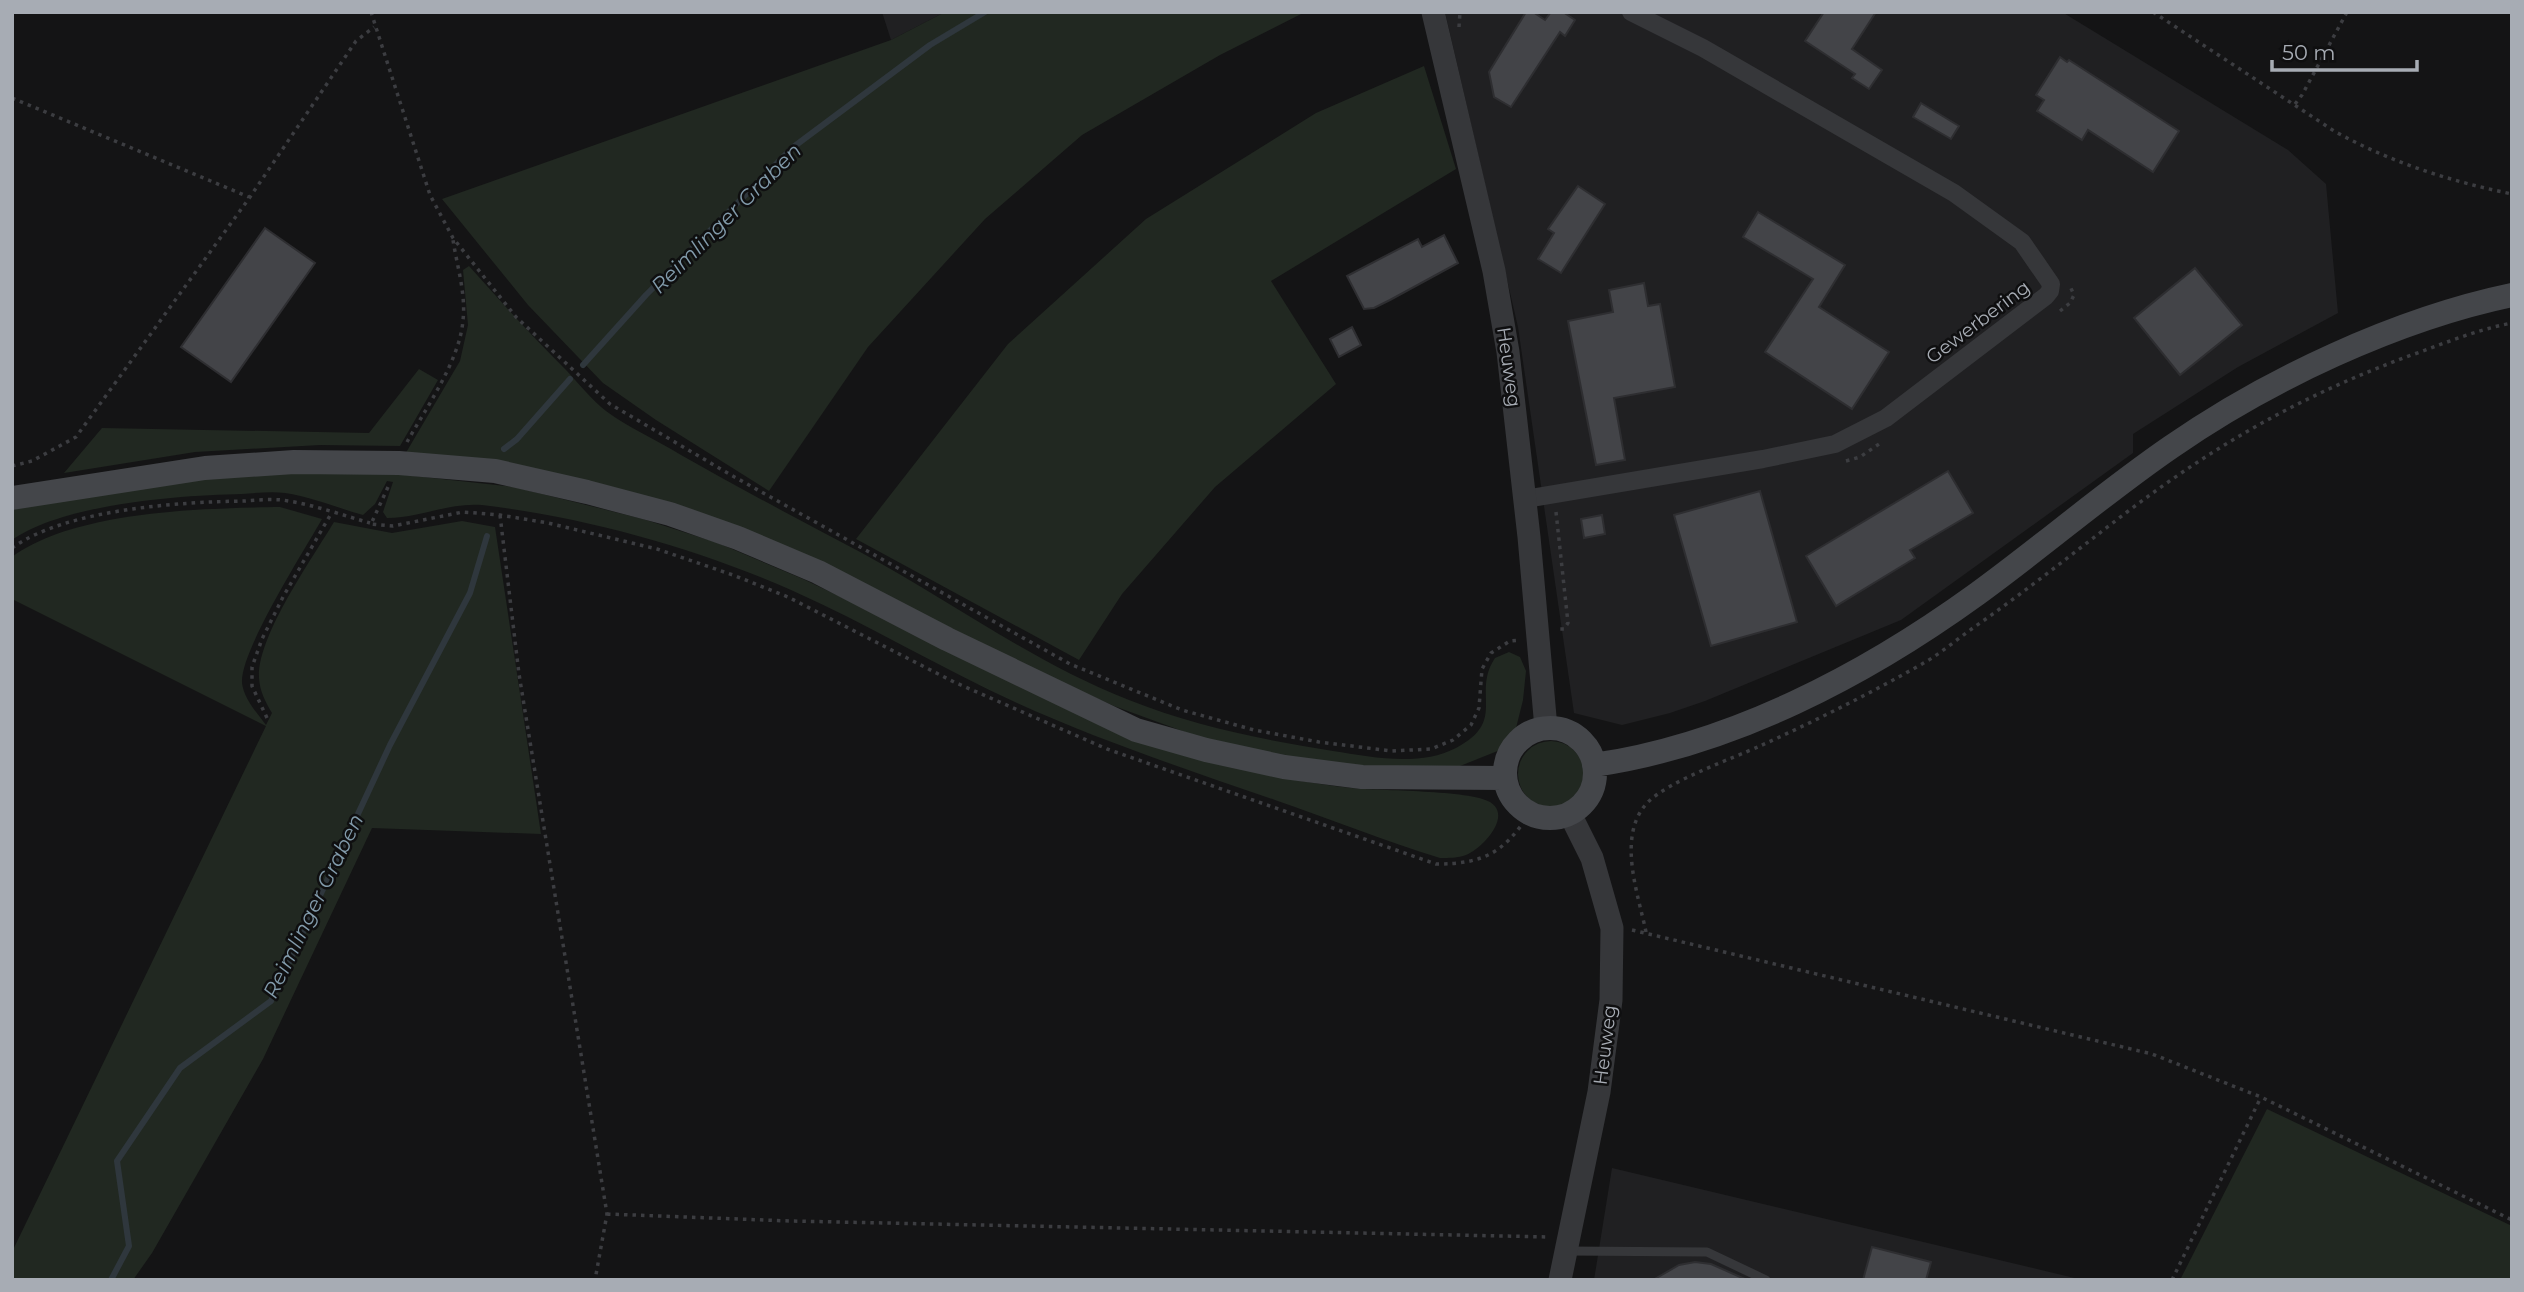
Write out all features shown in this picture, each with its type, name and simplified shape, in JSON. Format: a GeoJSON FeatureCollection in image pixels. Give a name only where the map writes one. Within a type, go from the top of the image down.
{"type":"FeatureCollection","features":[{"type":"Feature","properties":{"kind":"main road"},"geometry":{"type":"LineString","coordinates":[[1594,765],[1637,759],[1689,743],[1760,717],[1830,684],[1905,643],[1977,594],[2171,447],[2243,400],[2311,366],[2396,330],[2487,300],[2512,295]]}},
{"type":"Feature","properties":{"kind":"main road"},"geometry":{"type":"LineString","coordinates":[[12,498],[205,468],[294,463],[400,463],[495,471],[670,514],[738,538],[818,572],[947,639],[1136,730],[1206,750],[1284,767],[1362,777],[1504,778]]}},
{"type":"Feature","properties":{"kind":"main road"},"geometry":{"type":"LineString","coordinates":[[1546,728],[1572,733],[1590,752],[1594,765],[1590,794],[1570,814],[1556,818],[1529,814],[1512,799],[1504,778],[1510,750],[1519,739],[1546,728]]}},
{"type":"Feature","properties":{"kind":"street","name":"Heuweg"},"geometry":{"type":"LineString","coordinates":[[1433,12],[1494,271],[1508,352],[1539,634],[1546,728]]}},
{"type":"Feature","properties":{"kind":"street","name":"Gewerbering"},"geometry":{"type":"LineString","coordinates":[[1525,499],[1763,459],[1835,444],[1886,418],[2050,291],[2051,284],[2022,242],[1954,193],[1703,48],[1631,12]]}},
{"type":"Feature","properties":{"kind":"street","name":"Heuweg"},"geometry":{"type":"LineString","coordinates":[[1560,1280],[1599,1092],[1611,1000],[1612,928],[1592,858],[1570,814]]}},
{"type":"Feature","properties":{"kind":"lane"},"geometry":{"type":"LineString","coordinates":[[1568,1244],[1707,1252],[1766,1280]]}},
{"type":"Feature","properties":{"kind":"path"},"geometry":{"type":"LineString","coordinates":[[371,12],[430,194],[453,238],[516,317],[610,404],[731,475],[1070,664],[1182,710],[1254,730],[1392,751],[1431,749],[1453,740],[1471,725],[1479,708],[1482,668],[1491,653],[1510,641],[1564,629],[1568,623],[1555,508]]}},
{"type":"Feature","properties":{"kind":"path"},"geometry":{"type":"LineString","coordinates":[[2154,12],[2334,131],[2386,157],[2457,181],[2512,194]]}},
{"type":"Feature","properties":{"kind":"path"},"geometry":{"type":"LineString","coordinates":[[2295,104],[2347,12]]}},
{"type":"Feature","properties":{"kind":"path"},"geometry":{"type":"LineString","coordinates":[[12,466],[32,461],[76,437],[250,197],[356,41],[374,27]]}},
{"type":"Feature","properties":{"kind":"path"},"geometry":{"type":"LineString","coordinates":[[12,98],[250,197]]}},
{"type":"Feature","properties":{"kind":"path"},"geometry":{"type":"LineString","coordinates":[[407,443],[446,370],[463,323],[464,307],[453,238]]}},
{"type":"Feature","properties":{"kind":"path"},"geometry":{"type":"LineString","coordinates":[[2059,311],[2070,303],[2074,295],[2062,275]]}},
{"type":"Feature","properties":{"kind":"path"},"geometry":{"type":"LineString","coordinates":[[1646,932],[1631,857],[1633,828],[1649,801],[1701,772],[1834,711],[1925,663],[2198,460],[2253,426],[2317,393],[2393,361],[2488,328],[2512,323]]}},
{"type":"Feature","properties":{"kind":"path"},"geometry":{"type":"LineString","coordinates":[[1844,461],[1867,453],[1888,438]]}},
{"type":"Feature","properties":{"kind":"path"},"geometry":{"type":"LineString","coordinates":[[371,524],[388,487]]}},
{"type":"Feature","properties":{"kind":"path"},"geometry":{"type":"LineString","coordinates":[[12,548],[25,539],[60,525],[122,512],[206,501],[282,500],[371,524],[393,526],[463,512],[548,523],[657,549],[733,575],[788,597],[954,682],[1107,749],[1436,864],[1460,864],[1484,859],[1516,834],[1529,814]]}},
{"type":"Feature","properties":{"kind":"path"},"geometry":{"type":"LineString","coordinates":[[267,718],[252,686],[251,667],[262,639],[332,512]]}},
{"type":"Feature","properties":{"kind":"path"},"geometry":{"type":"LineString","coordinates":[[500,515],[519,674],[607,1214],[595,1280]]}},
{"type":"Feature","properties":{"kind":"path"},"geometry":{"type":"LineString","coordinates":[[1612,928],[1646,932],[2152,1054],[2261,1097],[2512,1220]]}},
{"type":"Feature","properties":{"kind":"path"},"geometry":{"type":"LineString","coordinates":[[2172,1280],[2261,1097]]}},
{"type":"Feature","properties":{"kind":"path"},"geometry":{"type":"LineString","coordinates":[[607,1214],[1568,1244]]}},
{"type":"Feature","properties":{"kind":"shaded area"},"geometry":{"type":"Polygon","coordinates":[[[882,12],[945,12],[891,40],[882,12]]]}},
{"type":"Feature","properties":{"kind":"shaded area"},"geometry":{"type":"Polygon","coordinates":[[[945,12],[1305,12],[1220,55],[1082,135],[985,219],[868,347],[769,491],[656,420],[603,383],[528,305],[442,199],[891,40],[945,12]]]}},
{"type":"Feature","properties":{"kind":"shaded area"},"geometry":{"type":"Polygon","coordinates":[[[1445,12],[2062,12],[2288,150],[2326,184],[2338,313],[2238,367],[2133,434],[2133,453],[1901,620],[1670,713],[1622,725],[1574,713],[1518,327],[1445,12]]]}},
{"type":"Feature","properties":{"kind":"shaded area"},"geometry":{"type":"Polygon","coordinates":[[[1424,66],[1456,169],[1271,281],[1336,384],[1215,487],[1122,594],[1079,660],[856,539],[1008,344],[1146,219],[1316,113],[1424,66]]]}},
{"type":"Feature","properties":{"kind":"shaded area"},"geometry":{"type":"Polygon","coordinates":[[[469,266],[591,397],[615,417],[862,553],[1026,650],[1094,685],[1154,709],[1230,731],[1379,758],[1411,759],[1442,754],[1472,738],[1481,728],[1485,717],[1489,671],[1495,658],[1509,652],[1520,657],[1526,671],[1523,700],[1514,736],[1500,750],[1460,766],[1401,770],[1287,757],[1196,736],[1114,706],[1011,660],[818,561],[404,456],[460,361],[468,325],[463,270],[469,266]]]}},
{"type":"Feature","properties":{"kind":"shaded area"},"geometry":{"type":"Polygon","coordinates":[[[419,369],[438,380],[400,446],[320,445],[195,452],[64,473],[102,428],[369,433],[419,369]]]}},
{"type":"Feature","properties":{"kind":"shaded area"},"geometry":{"type":"Polygon","coordinates":[[[291,473],[396,474],[514,487],[643,519],[718,543],[883,617],[1289,779],[1352,788],[1445,793],[1479,798],[1490,802],[1496,808],[1497,823],[1493,832],[1473,852],[1460,857],[1440,858],[1081,730],[988,689],[791,590],[679,548],[560,517],[482,505],[459,506],[387,518],[383,512],[393,482],[387,481],[375,504],[363,515],[280,492],[187,497],[91,510],[34,528],[12,540],[12,509],[206,479],[291,473]]]}},
{"type":"Feature","properties":{"kind":"shaded area"},"geometry":{"type":"Polygon","coordinates":[[[280,507],[322,519],[262,625],[244,668],[242,683],[245,695],[266,725],[272,713],[260,688],[259,678],[267,641],[288,598],[334,522],[392,533],[462,521],[495,527],[541,834],[372,828],[263,1059],[152,1253],[133,1280],[12,1280],[12,1252],[266,726],[12,599],[12,557],[38,542],[104,521],[178,511],[280,507]]]}},
{"type":"Feature","properties":{"kind":"shaded area"},"geometry":{"type":"Polygon","coordinates":[[[1551,741],[1564,743],[1579,756],[1584,774],[1582,787],[1569,802],[1551,807],[1538,805],[1523,792],[1518,774],[1520,761],[1533,746],[1551,741]]]}},
{"type":"Feature","properties":{"kind":"shaded area"},"geometry":{"type":"Polygon","coordinates":[[[2267,1109],[2512,1226],[2512,1280],[2180,1280],[2267,1109]]]}},
{"type":"Feature","properties":{"kind":"shaded area"},"geometry":{"type":"Polygon","coordinates":[[[1612,1168],[2083,1280],[1594,1280],[1612,1168]]]}},
{"type":"Feature","properties":{"kind":"building"},"geometry":{"type":"Polygon","coordinates":[[[1526,12],[1533,12],[1545,20],[1551,12],[1563,12],[1575,20],[1565,36],[1560,32],[1511,107],[1494,97],[1489,72],[1526,12]]]}},
{"type":"Feature","properties":{"kind":"building"},"geometry":{"type":"Polygon","coordinates":[[[1824,12],[1876,12],[1852,49],[1882,70],[1869,89],[1852,78],[1855,74],[1805,41],[1824,12]]]}},
{"type":"Feature","properties":{"kind":"building"},"geometry":{"type":"Polygon","coordinates":[[[2060,57],[2067,62],[2069,60],[2179,131],[2153,172],[2088,130],[2082,140],[2037,111],[2044,100],[2036,95],[2060,57]]]}},
{"type":"Feature","properties":{"kind":"building"},"geometry":{"type":"Polygon","coordinates":[[[1921,103],[1959,126],[1951,139],[1913,117],[1921,103]]]}},
{"type":"Feature","properties":{"kind":"building"},"geometry":{"type":"Polygon","coordinates":[[[1578,186],[1605,204],[1561,273],[1538,259],[1554,233],[1548,229],[1578,186]]]}},
{"type":"Feature","properties":{"kind":"building"},"geometry":{"type":"Polygon","coordinates":[[[1758,212],[1845,265],[1819,307],[1889,352],[1852,409],[1765,352],[1813,279],[1743,237],[1758,212]]]}},
{"type":"Feature","properties":{"kind":"building"},"geometry":{"type":"Polygon","coordinates":[[[265,228],[315,263],[231,382],[181,347],[265,228]]]}},
{"type":"Feature","properties":{"kind":"building"},"geometry":{"type":"Polygon","coordinates":[[[1444,235],[1458,263],[1374,308],[1364,309],[1347,276],[1418,239],[1422,247],[1444,235]]]}},
{"type":"Feature","properties":{"kind":"building"},"geometry":{"type":"Polygon","coordinates":[[[2195,268],[2242,325],[2180,375],[2134,318],[2195,268]]]}},
{"type":"Feature","properties":{"kind":"building"},"geometry":{"type":"Polygon","coordinates":[[[1644,283],[1648,306],[1660,304],[1675,387],[1614,398],[1625,460],[1596,465],[1568,321],[1613,312],[1609,290],[1644,283]]]}},
{"type":"Feature","properties":{"kind":"building"},"geometry":{"type":"Polygon","coordinates":[[[1352,327],[1361,345],[1339,357],[1330,339],[1352,327]]]}},
{"type":"Feature","properties":{"kind":"building"},"geometry":{"type":"Polygon","coordinates":[[[1948,471],[1973,513],[1910,550],[1915,558],[1836,606],[1806,556],[1948,471]]]}},
{"type":"Feature","properties":{"kind":"building"},"geometry":{"type":"Polygon","coordinates":[[[1760,491],[1797,622],[1711,646],[1674,515],[1760,491]]]}},
{"type":"Feature","properties":{"kind":"building"},"geometry":{"type":"Polygon","coordinates":[[[1602,515],[1605,534],[1584,538],[1581,519],[1602,515]]]}},
{"type":"Feature","properties":{"kind":"building"},"geometry":{"type":"Polygon","coordinates":[[[1872,1247],[1931,1262],[1926,1280],[1863,1280],[1872,1247]]]}},
{"type":"Feature","properties":{"kind":"building"},"geometry":{"type":"Polygon","coordinates":[[[1695,1262],[1711,1264],[1747,1280],[1653,1280],[1679,1265],[1695,1262]]]}},
{"type":"Feature","properties":{"kind":"waterway","name":"Reimlinger Graben"},"geometry":{"type":"LineString","coordinates":[[583,365],[646,295],[792,148],[930,45],[985,12]]}},
{"type":"Feature","properties":{"kind":"waterway","name":"Reimlinger Graben"},"geometry":{"type":"LineString","coordinates":[[504,449],[517,439],[570,379]]}},
{"type":"Feature","properties":{"kind":"waterway","name":"Reimlinger Graben"},"geometry":{"type":"LineString","coordinates":[[111,1280],[129,1246],[117,1161],[180,1068],[271,1001],[390,745],[470,593],[487,536]]}}]}
